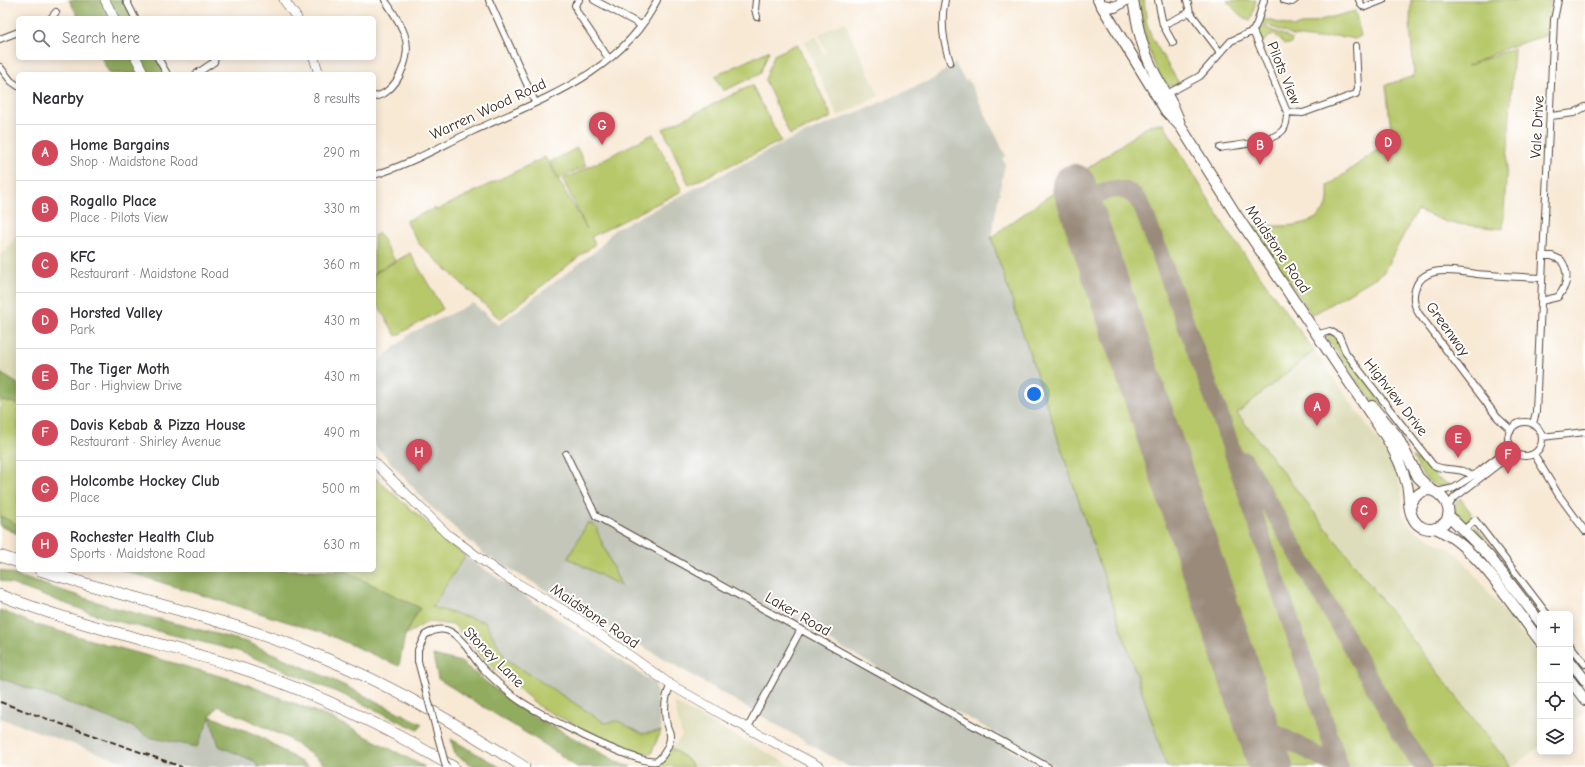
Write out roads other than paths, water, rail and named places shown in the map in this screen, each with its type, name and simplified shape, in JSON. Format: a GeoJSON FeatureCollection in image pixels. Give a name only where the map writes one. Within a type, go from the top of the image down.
{"type":"FeatureCollection","features":[{"type":"Feature","properties":{"kind":"highway"},"geometry":{"type":"LineString","coordinates":[[0,556],[16,561]]}},
{"type":"Feature","properties":{"kind":"highway"},"geometry":{"type":"LineString","coordinates":[[47,572],[258,634],[311,652],[373,679],[423,705],[524,767]]}},
{"type":"Feature","properties":{"kind":"highway"},"geometry":{"type":"LineString","coordinates":[[0,595],[52,613],[229,664],[281,682],[363,717],[453,767]]}},
{"type":"Feature","properties":{"kind":"main road"},"geometry":{"type":"LineString","coordinates":[[105,0],[113,16]]}},
{"type":"Feature","properties":{"kind":"main road"},"geometry":{"type":"LineString","coordinates":[[284,0],[295,16]]}},
{"type":"Feature","properties":{"kind":"main road"},"geometry":{"type":"LineString","coordinates":[[1100,2],[1115,7],[1126,0]]}},
{"type":"Feature","properties":{"kind":"main road","name":"Maidstone Road"},"geometry":{"type":"LineString","coordinates":[[1133,0],[1145,52],[1178,113],[1181,127]]}},
{"type":"Feature","properties":{"kind":"main road","name":"Maidstone Road"},"geometry":{"type":"LineString","coordinates":[[1100,2],[1166,111],[1181,127],[1235,213],[1383,432],[1397,457],[1407,484],[1410,508]]}},
{"type":"Feature","properties":{"kind":"main road"},"geometry":{"type":"LineString","coordinates":[[137,60],[143,72]]}},
{"type":"Feature","properties":{"kind":"main road"},"geometry":{"type":"LineString","coordinates":[[315,60],[318,72]]}},
{"type":"Feature","properties":{"kind":"main road","name":"Maidstone Road"},"geometry":{"type":"LineString","coordinates":[[1353,386],[1360,390],[1397,436],[1417,475],[1434,491]]}},
{"type":"Feature","properties":{"kind":"main road","name":"Maidstone Road"},"geometry":{"type":"LineString","coordinates":[[376,464],[414,503],[467,550],[500,574],[576,618],[671,685],[820,767]]}},
{"type":"Feature","properties":{"kind":"main road"},"geometry":{"type":"LineString","coordinates":[[1537,618],[1489,556],[1464,530],[1448,510],[1444,497],[1434,491],[1418,494],[1413,499],[1410,508],[1412,516],[1418,524],[1426,528],[1435,528],[1454,538],[1480,562],[1537,637]]}},
{"type":"Feature","properties":{"kind":"main road"},"geometry":{"type":"LineString","coordinates":[[1435,528],[1444,522],[1448,510]]}},
{"type":"Feature","properties":{"kind":"main road"},"geometry":{"type":"LineString","coordinates":[[1573,665],[1585,680]]}},
{"type":"Feature","properties":{"kind":"main road"},"geometry":{"type":"LineString","coordinates":[[1572,683],[1585,700]]}},
{"type":"Feature","properties":{"kind":"street"},"geometry":{"type":"LineString","coordinates":[[126,0],[134,16]]}},
{"type":"Feature","properties":{"kind":"street"},"geometry":{"type":"LineString","coordinates":[[376,96],[385,92],[394,83],[402,70],[406,58],[405,36],[385,0]]}},
{"type":"Feature","properties":{"kind":"street"},"geometry":{"type":"LineString","coordinates":[[489,0],[534,102]]}},
{"type":"Feature","properties":{"kind":"street"},"geometry":{"type":"LineString","coordinates":[[578,0],[575,5],[577,12],[609,59]]}},
{"type":"Feature","properties":{"kind":"street"},"geometry":{"type":"LineString","coordinates":[[594,0],[641,25]]}},
{"type":"Feature","properties":{"kind":"street","name":"Warren Wood Road"},"geometry":{"type":"LineString","coordinates":[[376,174],[417,157],[584,78],[609,59],[641,25],[657,0]]}},
{"type":"Feature","properties":{"kind":"street"},"geometry":{"type":"LineString","coordinates":[[756,0],[754,9],[757,17]]}},
{"type":"Feature","properties":{"kind":"street"},"geometry":{"type":"LineString","coordinates":[[945,0],[942,22],[943,38],[950,62]]}},
{"type":"Feature","properties":{"kind":"street"},"geometry":{"type":"LineString","coordinates":[[1158,0],[1163,24],[1173,43]]}},
{"type":"Feature","properties":{"kind":"street"},"geometry":{"type":"LineString","coordinates":[[1187,0],[1190,12],[1220,52]]}},
{"type":"Feature","properties":{"kind":"street"},"geometry":{"type":"LineString","coordinates":[[1167,94],[1200,76],[1231,41],[1253,31],[1264,0]]}},
{"type":"Feature","properties":{"kind":"street"},"geometry":{"type":"LineString","coordinates":[[1284,0],[1292,2],[1295,0]]}},
{"type":"Feature","properties":{"kind":"street"},"geometry":{"type":"LineString","coordinates":[[1359,0],[1365,7],[1383,0]]}},
{"type":"Feature","properties":{"kind":"street","name":"Vale Drive"},"geometry":{"type":"LineString","coordinates":[[1533,424],[1536,412],[1541,278],[1551,116],[1554,20],[1558,0]]}},
{"type":"Feature","properties":{"kind":"street"},"geometry":{"type":"LineString","coordinates":[[53,16],[56,12]]}},
{"type":"Feature","properties":{"kind":"street"},"geometry":{"type":"LineString","coordinates":[[1163,24],[1190,12]]}},
{"type":"Feature","properties":{"kind":"street","name":"Pilots View"},"geometry":{"type":"LineString","coordinates":[[1220,148],[1277,136],[1284,130],[1287,121],[1287,112],[1253,31]]}},
{"type":"Feature","properties":{"kind":"street"},"geometry":{"type":"LineString","coordinates":[[0,39],[16,33]]}},
{"type":"Feature","properties":{"kind":"street"},"geometry":{"type":"LineString","coordinates":[[1287,112],[1303,113],[1356,94],[1358,89],[1356,46]]}},
{"type":"Feature","properties":{"kind":"street"},"geometry":{"type":"LineString","coordinates":[[159,60],[166,72]]}},
{"type":"Feature","properties":{"kind":"street"},"geometry":{"type":"LineString","coordinates":[[199,72],[214,62],[214,60]]}},
{"type":"Feature","properties":{"kind":"street"},"geometry":{"type":"LineString","coordinates":[[0,67],[11,81],[16,85]]}},
{"type":"Feature","properties":{"kind":"street"},"geometry":{"type":"LineString","coordinates":[[1551,116],[1574,113],[1585,107]]}},
{"type":"Feature","properties":{"kind":"street"},"geometry":{"type":"LineString","coordinates":[[1541,301],[1558,297],[1566,287],[1567,273],[1562,260],[1552,256],[1543,256]]}},
{"type":"Feature","properties":{"kind":"street","name":"Greenway"},"geometry":{"type":"LineString","coordinates":[[1511,430],[1497,417],[1419,314],[1414,302],[1414,293],[1417,284],[1424,277],[1441,271],[1541,278]]}},
{"type":"Feature","properties":{"kind":"street","name":"Highview Drive"},"geometry":{"type":"LineString","coordinates":[[1318,334],[1330,331],[1339,336],[1345,352],[1432,465],[1438,468],[1454,469],[1472,476]]}},
{"type":"Feature","properties":{"kind":"street"},"geometry":{"type":"LineString","coordinates":[[1434,491],[1454,488],[1504,452],[1509,442],[1511,430],[1521,423],[1533,424],[1540,431],[1542,437],[1539,448],[1534,454],[1524,456],[1514,452],[1509,442]]}},
{"type":"Feature","properties":{"kind":"street"},"geometry":{"type":"LineString","coordinates":[[1542,437],[1585,432]]}},
{"type":"Feature","properties":{"kind":"street"},"geometry":{"type":"LineString","coordinates":[[1448,510],[1454,498],[1514,452]]}},
{"type":"Feature","properties":{"kind":"street","name":"Laker Road"},"geometry":{"type":"LineString","coordinates":[[566,454],[596,516],[800,631],[1048,767]]}},
{"type":"Feature","properties":{"kind":"street"},"geometry":{"type":"LineString","coordinates":[[1534,454],[1558,494],[1585,531]]}},
{"type":"Feature","properties":{"kind":"street"},"geometry":{"type":"LineString","coordinates":[[1461,472],[1466,480]]}},
{"type":"Feature","properties":{"kind":"street"},"geometry":{"type":"LineString","coordinates":[[1464,530],[1475,520],[1544,611]]}},
{"type":"Feature","properties":{"kind":"street","name":"Stoney Lane"},"geometry":{"type":"LineString","coordinates":[[446,767],[418,661],[418,650],[426,635],[440,629],[449,631],[459,639],[479,664],[497,682],[530,708],[591,743],[647,764],[657,762],[664,754],[670,734],[667,724],[665,704],[666,693],[671,685]]}},
{"type":"Feature","properties":{"kind":"street"},"geometry":{"type":"LineString","coordinates":[[747,728],[800,631]]}},
{"type":"Feature","properties":{"kind":"street"},"geometry":{"type":"LineString","coordinates":[[1572,647],[1585,664]]}},
{"type":"Feature","properties":{"kind":"railway"},"geometry":{"type":"LineString","coordinates":[[0,702],[182,767]]}},
{"type":"Feature","properties":{"kind":"place","name":"Holcombe Hockey Club"},"geometry":{"type":"Point","coordinates":[602,145]}},
{"type":"Feature","properties":{"kind":"place","name":"Horsted Valley"},"geometry":{"type":"Point","coordinates":[1388,162]}},
{"type":"Feature","properties":{"kind":"place","name":"Rogallo Place"},"geometry":{"type":"Point","coordinates":[1260,165]}},
{"type":"Feature","properties":{"kind":"place","name":"Home Bargains"},"geometry":{"type":"Point","coordinates":[1317,426]}},
{"type":"Feature","properties":{"kind":"place","name":"The Tiger Moth"},"geometry":{"type":"Point","coordinates":[1458,458]}},
{"type":"Feature","properties":{"kind":"place","name":"Rochester Health Club"},"geometry":{"type":"Point","coordinates":[419,472]}},
{"type":"Feature","properties":{"kind":"place","name":"Davis Kebab & Pizza House"},"geometry":{"type":"Point","coordinates":[1508,474]}},
{"type":"Feature","properties":{"kind":"place","name":"KFC"},"geometry":{"type":"Point","coordinates":[1364,530]}}]}
